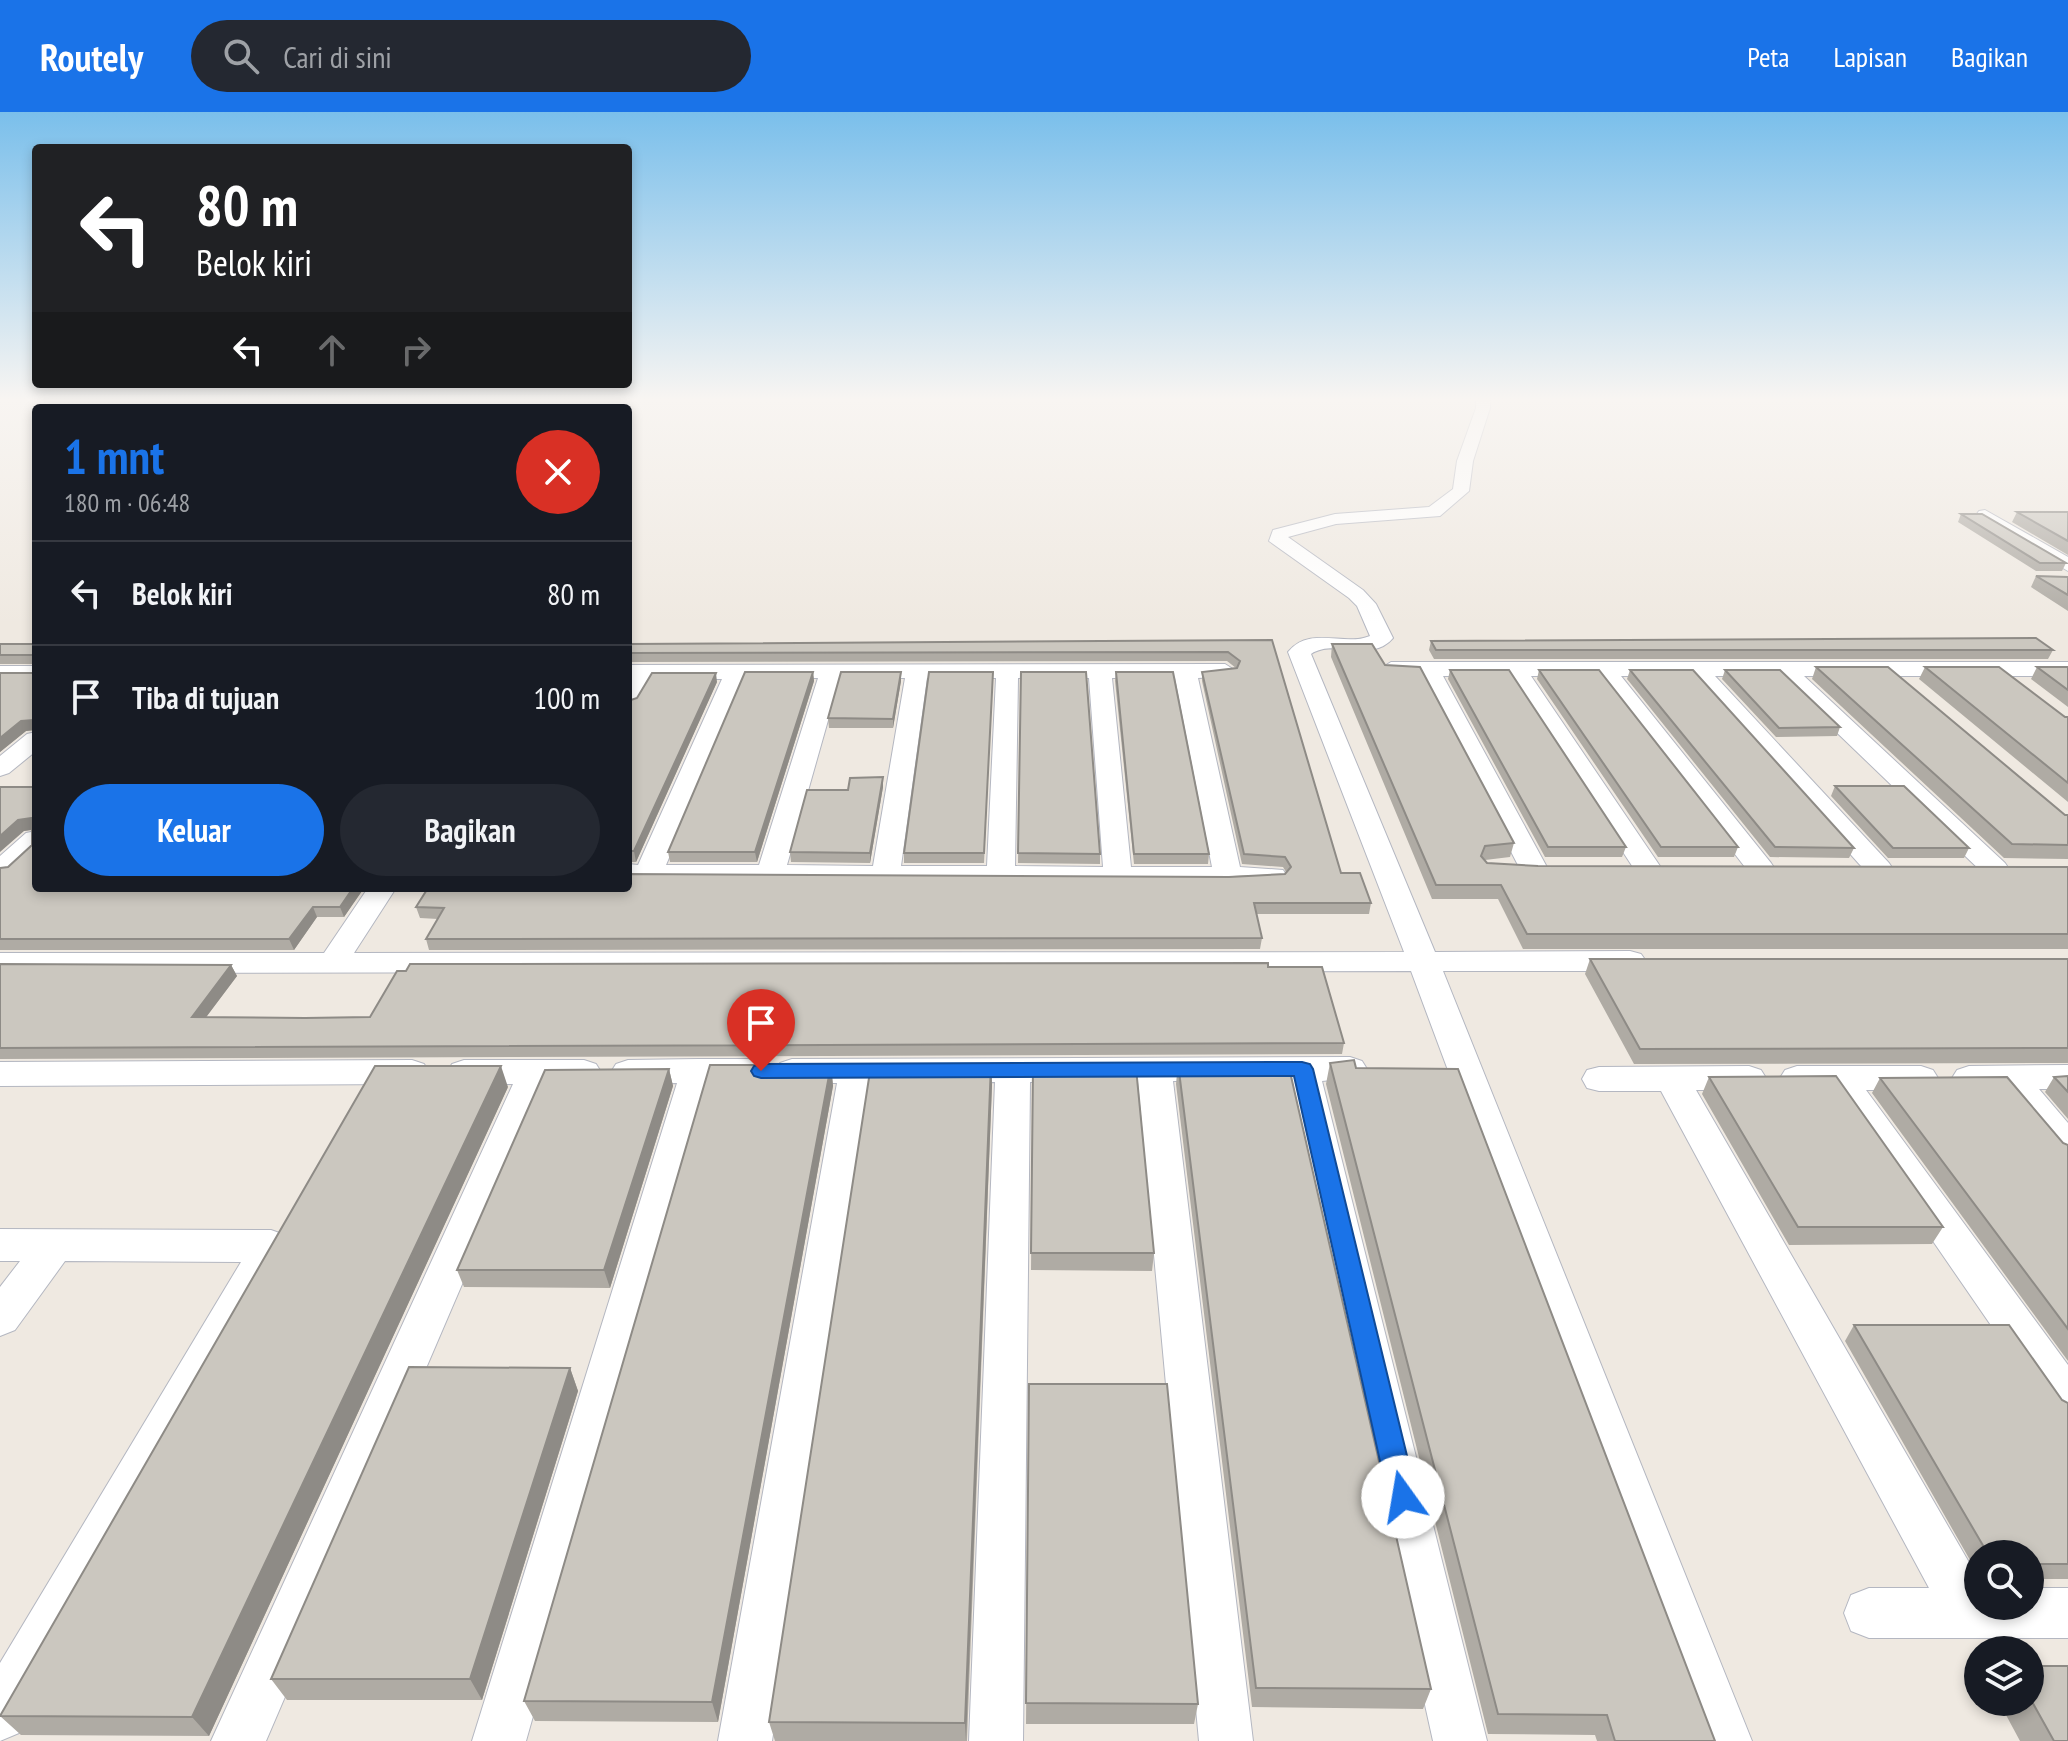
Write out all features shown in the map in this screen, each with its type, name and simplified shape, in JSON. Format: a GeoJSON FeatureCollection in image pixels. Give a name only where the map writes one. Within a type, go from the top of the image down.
{"type":"FeatureCollection","features":[{"type":"Feature","properties":{"kind":"street"},"geometry":{"type":"LineString","coordinates":[[1463,473],[1461,491],[1443,507],[1423,515],[1335,519],[1279,534],[1278,541],[1346,586],[1366,604],[1382,638],[1364,646],[1316,643],[1307,645],[1299,652],[1423,961],[1725,1741]]}},
{"type":"Feature","properties":{"kind":"street"},"geometry":{"type":"LineString","coordinates":[[1985,515],[2064,575]]}},
{"type":"Feature","properties":{"kind":"street"},"geometry":{"type":"LineString","coordinates":[[1391,669],[2068,669]]}},
{"type":"Feature","properties":{"kind":"street"},"geometry":{"type":"LineString","coordinates":[[1428,669],[1535,869]]}},
{"type":"Feature","properties":{"kind":"street"},"geometry":{"type":"LineString","coordinates":[[1515,669],[1648,869]]}},
{"type":"Feature","properties":{"kind":"street"},"geometry":{"type":"LineString","coordinates":[[1604,669],[1747,869],[1791,869]]}},
{"type":"Feature","properties":{"kind":"street"},"geometry":{"type":"LineString","coordinates":[[1697,669],[1879,869]]}},
{"type":"Feature","properties":{"kind":"street"},"geometry":{"type":"LineString","coordinates":[[1784,669],[1995,869]]}},
{"type":"Feature","properties":{"kind":"street"},"geometry":{"type":"LineString","coordinates":[[1890,669],[1914,689]]}},
{"type":"Feature","properties":{"kind":"street"},"geometry":{"type":"LineString","coordinates":[[1999,669],[2033,695]]}},
{"type":"Feature","properties":{"kind":"street"},"geometry":{"type":"LineString","coordinates":[[886,874],[917,671]]}},
{"type":"Feature","properties":{"kind":"street"},"geometry":{"type":"LineString","coordinates":[[1001,875],[1007,671]]}},
{"type":"Feature","properties":{"kind":"street"},"geometry":{"type":"LineString","coordinates":[[1100,671],[1118,875]]}},
{"type":"Feature","properties":{"kind":"street"},"geometry":{"type":"LineString","coordinates":[[1185,671],[1228,876]]}},
{"type":"Feature","properties":{"kind":"street"},"geometry":{"type":"LineString","coordinates":[[636,672],[1225,671]]}},
{"type":"Feature","properties":{"kind":"street"},"geometry":{"type":"LineString","coordinates":[[736,672],[638,873],[1273,876]]}},
{"type":"Feature","properties":{"kind":"street"},"geometry":{"type":"LineString","coordinates":[[771,873],[831,672]]}},
{"type":"Feature","properties":{"kind":"street"},"geometry":{"type":"LineString","coordinates":[[0,673],[32,673]]}},
{"type":"Feature","properties":{"kind":"street"},"geometry":{"type":"LineString","coordinates":[[0,693],[32,673]]}},
{"type":"Feature","properties":{"kind":"street"},"geometry":{"type":"LineString","coordinates":[[0,768],[32,742]]}},
{"type":"Feature","properties":{"kind":"street"},"geometry":{"type":"LineString","coordinates":[[1,869],[32,842]]}},
{"type":"Feature","properties":{"kind":"street"},"geometry":{"type":"LineString","coordinates":[[1,869],[32,870]]}},
{"type":"Feature","properties":{"kind":"street"},"geometry":{"type":"LineString","coordinates":[[1849,869],[1908,869]]}},
{"type":"Feature","properties":{"kind":"street"},"geometry":{"type":"LineString","coordinates":[[1951,869],[2024,869]]}},
{"type":"Feature","properties":{"kind":"street"},"geometry":{"type":"LineString","coordinates":[[333,962],[379,892]]}},
{"type":"Feature","properties":{"kind":"street"},"geometry":{"type":"LineString","coordinates":[[0,963],[1654,961]]}},
{"type":"Feature","properties":{"kind":"street"},"geometry":{"type":"LineString","coordinates":[[1302,1069],[1460,1741]]}},
{"type":"Feature","properties":{"kind":"street"},"geometry":{"type":"LineString","coordinates":[[4,1078],[372,1072],[1350,1069]]}},
{"type":"Feature","properties":{"kind":"street"},"geometry":{"type":"LineString","coordinates":[[996,1741],[1013,1070]]}},
{"type":"Feature","properties":{"kind":"street"},"geometry":{"type":"LineString","coordinates":[[1154,1070],[1226,1741]]}},
{"type":"Feature","properties":{"kind":"street"},"geometry":{"type":"LineString","coordinates":[[499,1741],[698,1071]]}},
{"type":"Feature","properties":{"kind":"street"},"geometry":{"type":"LineString","coordinates":[[745,1741],[856,1071]]}},
{"type":"Feature","properties":{"kind":"street"},"geometry":{"type":"LineString","coordinates":[[348,1113],[372,1072]]}},
{"type":"Feature","properties":{"kind":"street"},"geometry":{"type":"LineString","coordinates":[[238,1741],[536,1072]]}},
{"type":"Feature","properties":{"kind":"street"},"geometry":{"type":"LineString","coordinates":[[2008,1077],[2068,1147]]}},
{"type":"Feature","properties":{"kind":"street"},"geometry":{"type":"LineString","coordinates":[[1599,1079],[2068,1077]]}},
{"type":"Feature","properties":{"kind":"street"},"geometry":{"type":"LineString","coordinates":[[1672,1078],[1964,1602]]}},
{"type":"Feature","properties":{"kind":"street"},"geometry":{"type":"LineString","coordinates":[[1839,1078],[2068,1400]]}},
{"type":"Feature","properties":{"kind":"street"},"geometry":{"type":"LineString","coordinates":[[0,1714],[294,1206]]}},
{"type":"Feature","properties":{"kind":"street"},"geometry":{"type":"LineString","coordinates":[[0,1245],[271,1246]]}},
{"type":"Feature","properties":{"kind":"street"},"geometry":{"type":"LineString","coordinates":[[0,1318],[55,1245]]}},
{"type":"Feature","properties":{"kind":"street"},"geometry":{"type":"LineString","coordinates":[[1869,1613],[1964,1613]]}},
{"type":"Feature","properties":{"kind":"street"},"geometry":{"type":"LineString","coordinates":[[2044,1613],[2068,1613]]}},
{"type":"Feature","properties":{"kind":"building"},"geometry":{"type":"Polygon","coordinates":[[[2017,512],[2068,512],[2068,541],[2017,512]]]}},
{"type":"Feature","properties":{"kind":"building"},"geometry":{"type":"Polygon","coordinates":[[[1961,514],[1982,514],[2066,563],[2040,563],[1961,514]]]}},
{"type":"Feature","properties":{"kind":"building"},"geometry":{"type":"Polygon","coordinates":[[[2036,576],[2068,577],[2068,595],[2036,576]]]}},
{"type":"Feature","properties":{"kind":"building"},"geometry":{"type":"Polygon","coordinates":[[[2036,638],[2053,650],[1436,650],[1431,641],[2036,638]]]}},
{"type":"Feature","properties":{"kind":"building"},"geometry":{"type":"Polygon","coordinates":[[[1272,640],[1341,873],[1360,873],[1371,903],[1254,903],[1262,938],[426,939],[444,908],[416,907],[425,892],[632,892],[632,874],[1229,877],[1285,874],[1291,867],[1285,857],[1244,854],[1202,672],[1237,668],[1240,661],[1228,652],[632,653],[632,644],[1272,640]]]}},
{"type":"Feature","properties":{"kind":"building"},"geometry":{"type":"Polygon","coordinates":[[[0,644],[32,644],[32,655],[0,655],[0,644]]]}},
{"type":"Feature","properties":{"kind":"building"},"geometry":{"type":"Polygon","coordinates":[[[1332,644],[1372,644],[1385,665],[1420,667],[1514,843],[1485,846],[1481,856],[1487,863],[1538,866],[2068,867],[2068,934],[1527,934],[1501,885],[1436,885],[1332,644]]]}},
{"type":"Feature","properties":{"kind":"building"},"geometry":{"type":"Polygon","coordinates":[[[1816,667],[1888,667],[2068,815],[2068,845],[2012,844],[1816,667]]]}},
{"type":"Feature","properties":{"kind":"building"},"geometry":{"type":"Polygon","coordinates":[[[1925,667],[1999,667],[2068,717],[2068,783],[1925,667]]]}},
{"type":"Feature","properties":{"kind":"building"},"geometry":{"type":"Polygon","coordinates":[[[2037,667],[2068,667],[2068,690],[2037,667]]]}},
{"type":"Feature","properties":{"kind":"building"},"geometry":{"type":"Polygon","coordinates":[[[1450,670],[1509,670],[1626,847],[1548,847],[1450,670]]]}},
{"type":"Feature","properties":{"kind":"building"},"geometry":{"type":"Polygon","coordinates":[[[1539,670],[1599,670],[1738,847],[1661,847],[1539,670]]]}},
{"type":"Feature","properties":{"kind":"building"},"geometry":{"type":"Polygon","coordinates":[[[1630,670],[1693,670],[1854,848],[1775,847],[1630,670]]]}},
{"type":"Feature","properties":{"kind":"building"},"geometry":{"type":"Polygon","coordinates":[[[1725,670],[1780,670],[1840,727],[1779,728],[1725,670]]]}},
{"type":"Feature","properties":{"kind":"building"},"geometry":{"type":"Polygon","coordinates":[[[745,672],[813,672],[755,852],[668,852],[745,672]]]}},
{"type":"Feature","properties":{"kind":"building"},"geometry":{"type":"Polygon","coordinates":[[[841,672],[901,672],[893,719],[828,718],[841,672]]]}},
{"type":"Feature","properties":{"kind":"building"},"geometry":{"type":"Polygon","coordinates":[[[929,672],[993,672],[984,853],[904,853],[929,672]]]}},
{"type":"Feature","properties":{"kind":"building"},"geometry":{"type":"Polygon","coordinates":[[[1021,672],[1086,672],[1100,854],[1018,853],[1021,672]]]}},
{"type":"Feature","properties":{"kind":"building"},"geometry":{"type":"Polygon","coordinates":[[[1116,672],[1173,672],[1209,854],[1134,854],[1116,672]]]}},
{"type":"Feature","properties":{"kind":"building"},"geometry":{"type":"Polygon","coordinates":[[[0,673],[32,673],[32,720],[21,721],[0,738],[0,673]]]}},
{"type":"Feature","properties":{"kind":"building"},"geometry":{"type":"Polygon","coordinates":[[[652,673],[716,673],[632,851],[632,700],[637,698],[652,673]]]}},
{"type":"Feature","properties":{"kind":"building"},"geometry":{"type":"Polygon","coordinates":[[[883,777],[870,853],[790,852],[807,790],[848,790],[850,778],[883,777]]]}},
{"type":"Feature","properties":{"kind":"building"},"geometry":{"type":"Polygon","coordinates":[[[1835,786],[1904,786],[1969,848],[1893,848],[1835,786]]]}},
{"type":"Feature","properties":{"kind":"building"},"geometry":{"type":"Polygon","coordinates":[[[0,787],[32,787],[32,818],[18,820],[0,836],[0,787]]]}},
{"type":"Feature","properties":{"kind":"building"},"geometry":{"type":"Polygon","coordinates":[[[32,845],[32,892],[350,892],[340,907],[313,907],[289,939],[0,939],[0,868],[8,867],[32,845]]]}},
{"type":"Feature","properties":{"kind":"building"},"geometry":{"type":"Polygon","coordinates":[[[1590,959],[2068,959],[2068,1048],[1640,1049],[1590,959]]]}},
{"type":"Feature","properties":{"kind":"building"},"geometry":{"type":"Polygon","coordinates":[[[1268,963],[1268,967],[1322,967],[1344,1043],[0,1048],[0,964],[231,965],[192,1017],[305,1018],[370,1017],[397,971],[406,971],[410,964],[1268,963]]]}},
{"type":"Feature","properties":{"kind":"building"},"geometry":{"type":"Polygon","coordinates":[[[1354,1060],[1356,1068],[1458,1069],[1715,1741],[1615,1741],[1607,1715],[1498,1714],[1330,1063],[1354,1060]]]}},
{"type":"Feature","properties":{"kind":"building"},"geometry":{"type":"Polygon","coordinates":[[[1178,1063],[1288,1063],[1431,1689],[1256,1688],[1178,1063]]]}},
{"type":"Feature","properties":{"kind":"building"},"geometry":{"type":"Polygon","coordinates":[[[991,1064],[965,1723],[769,1722],[871,1065],[991,1064]]]}},
{"type":"Feature","properties":{"kind":"building"},"geometry":{"type":"Polygon","coordinates":[[[710,1065],[831,1065],[712,1702],[524,1701],[710,1065]]]}},
{"type":"Feature","properties":{"kind":"building"},"geometry":{"type":"Polygon","coordinates":[[[375,1066],[501,1066],[192,1717],[0,1716],[375,1066]]]}},
{"type":"Feature","properties":{"kind":"building"},"geometry":{"type":"Polygon","coordinates":[[[1033,1068],[1136,1068],[1154,1253],[1031,1253],[1033,1068]]]}},
{"type":"Feature","properties":{"kind":"building"},"geometry":{"type":"Polygon","coordinates":[[[669,1069],[604,1270],[457,1270],[545,1070],[669,1069]]]}},
{"type":"Feature","properties":{"kind":"building"},"geometry":{"type":"Polygon","coordinates":[[[1836,1076],[1943,1227],[1798,1227],[1709,1077],[1836,1076]]]}},
{"type":"Feature","properties":{"kind":"building"},"geometry":{"type":"Polygon","coordinates":[[[2068,1076],[2068,1092],[2054,1077],[2068,1076]]]}},
{"type":"Feature","properties":{"kind":"building"},"geometry":{"type":"Polygon","coordinates":[[[2007,1077],[2068,1145],[2068,1329],[1880,1078],[2007,1077]]]}},
{"type":"Feature","properties":{"kind":"building"},"geometry":{"type":"Polygon","coordinates":[[[1854,1325],[2009,1325],[2062,1400],[2068,1403],[2068,1564],[2044,1564],[2044,1540],[1980,1540],[1854,1325]]]}},
{"type":"Feature","properties":{"kind":"building"},"geometry":{"type":"Polygon","coordinates":[[[409,1367],[570,1368],[470,1679],[271,1679],[409,1367]]]}},
{"type":"Feature","properties":{"kind":"building"},"geometry":{"type":"Polygon","coordinates":[[[1029,1384],[1167,1384],[1198,1704],[1026,1703],[1029,1384]]]}},
{"type":"Feature","properties":{"kind":"building"},"geometry":{"type":"Polygon","coordinates":[[[2044,1666],[2068,1666],[2068,1741],[2054,1741],[2040,1716],[2044,1716],[2044,1666]]]}},
{"type":"Feature","properties":{"kind":"route"},"geometry":{"type":"LineString","coordinates":[[761,1071],[1302,1069],[1403,1497]]}}]}
